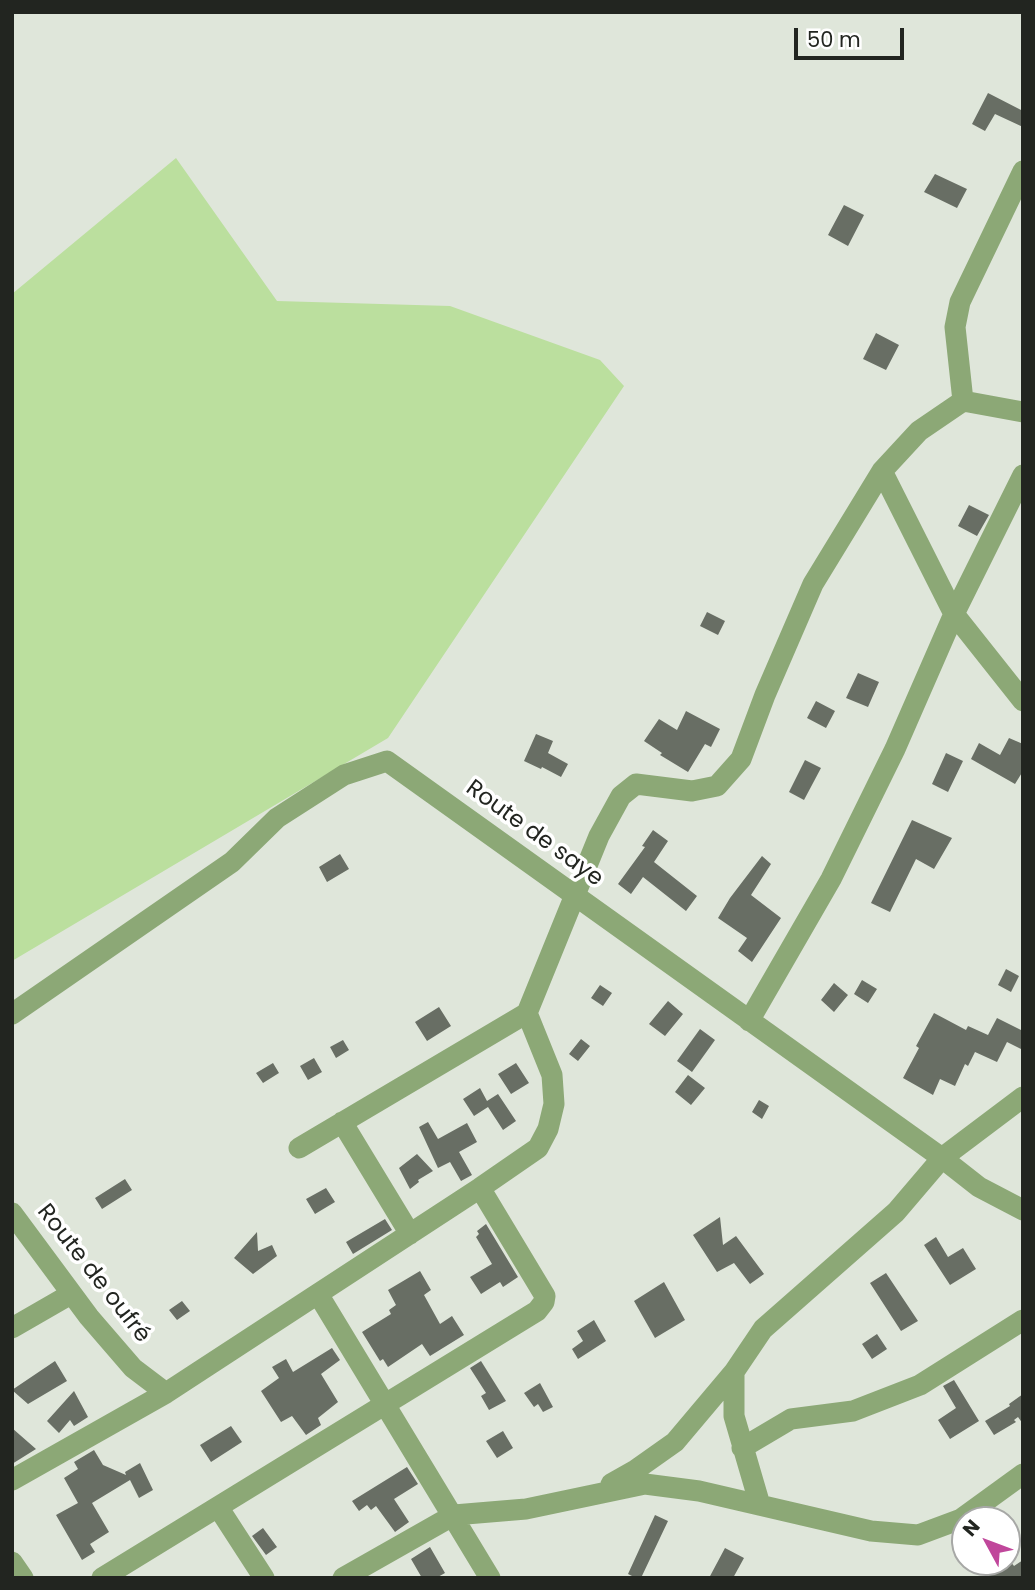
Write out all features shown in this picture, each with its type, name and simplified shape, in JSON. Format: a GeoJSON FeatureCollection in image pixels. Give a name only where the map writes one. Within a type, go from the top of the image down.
{"type":"FeatureCollection","features":[{"type":"Feature","properties":{"kind":"street"},"geometry":{"type":"LineString","coordinates":[[963,401],[955,327],[960,302],[1023,171]]}},
{"type":"Feature","properties":{"kind":"street"},"geometry":{"type":"LineString","coordinates":[[299,1148],[527,1013],[599,836],[621,796],[636,784],[692,791],[718,786],[741,759],[765,695],[813,584],[882,471],[919,431],[963,401],[1023,412]]}},
{"type":"Feature","properties":{"kind":"street"},"geometry":{"type":"LineString","coordinates":[[882,471],[954,614],[1023,701]]}},
{"type":"Feature","properties":{"kind":"street"},"geometry":{"type":"LineString","coordinates":[[749,1021],[831,879],[895,749],[954,614],[1023,475]]}},
{"type":"Feature","properties":{"kind":"street","name":"Route de saye"},"geometry":{"type":"LineString","coordinates":[[12,1014],[232,862],[277,818],[344,775],[387,761],[979,1187],[1023,1210]]}},
{"type":"Feature","properties":{"kind":"street"},"geometry":{"type":"LineString","coordinates":[[12,1480],[166,1393],[538,1148],[548,1129],[554,1104],[552,1075],[527,1013]]}},
{"type":"Feature","properties":{"kind":"street"},"geometry":{"type":"LineString","coordinates":[[594,1493],[634,1471],[675,1442],[734,1372],[763,1329],[896,1212],[942,1158],[1023,1097]]}},
{"type":"Feature","properties":{"kind":"street"},"geometry":{"type":"LineString","coordinates":[[342,1122],[410,1234]]}},
{"type":"Feature","properties":{"kind":"street"},"geometry":{"type":"LineString","coordinates":[[102,1578],[537,1311],[545,1297],[480,1188]]}},
{"type":"Feature","properties":{"kind":"street","name":"Route de oufré"},"geometry":{"type":"LineString","coordinates":[[12,1213],[71,1294],[132,1368],[166,1393]]}},
{"type":"Feature","properties":{"kind":"street"},"geometry":{"type":"LineString","coordinates":[[12,1328],[71,1294]]}},
{"type":"Feature","properties":{"kind":"street"},"geometry":{"type":"LineString","coordinates":[[318,1294],[490,1578]]}},
{"type":"Feature","properties":{"kind":"street"},"geometry":{"type":"LineString","coordinates":[[742,1448],[791,1419],[853,1411],[920,1385],[1023,1320]]}},
{"type":"Feature","properties":{"kind":"street"},"geometry":{"type":"LineString","coordinates":[[734,1372],[734,1416],[760,1505]]}},
{"type":"Feature","properties":{"kind":"street"},"geometry":{"type":"LineString","coordinates":[[343,1578],[454,1515],[526,1509],[645,1484],[699,1490],[871,1531],[918,1535],[961,1519],[1023,1474]]}},
{"type":"Feature","properties":{"kind":"street"},"geometry":{"type":"LineString","coordinates":[[218,1507],[264,1578]]}},
{"type":"Feature","properties":{"kind":"street"},"geometry":{"type":"LineString","coordinates":[[12,1562],[23,1578]]}},
{"type":"Feature","properties":{"kind":"green space"},"geometry":{"type":"Polygon","coordinates":[[[176,158],[277,301],[450,306],[600,360],[624,386],[388,738],[12,961],[12,294],[176,158]]]}},
{"type":"Feature","properties":{"kind":"building"},"geometry":{"type":"Polygon","coordinates":[[[988,93],[1023,111],[1023,127],[995,114],[985,131],[972,124],[988,93]]]}},
{"type":"Feature","properties":{"kind":"building"},"geometry":{"type":"Polygon","coordinates":[[[935,174],[967,189],[957,208],[924,192],[935,174]]]}},
{"type":"Feature","properties":{"kind":"building"},"geometry":{"type":"Polygon","coordinates":[[[844,205],[864,215],[848,246],[828,235],[844,205]]]}},
{"type":"Feature","properties":{"kind":"building"},"geometry":{"type":"Polygon","coordinates":[[[876,333],[899,345],[886,370],[863,359],[876,333]]]}},
{"type":"Feature","properties":{"kind":"building"},"geometry":{"type":"Polygon","coordinates":[[[969,505],[989,515],[977,536],[958,526],[969,505]]]}},
{"type":"Feature","properties":{"kind":"building"},"geometry":{"type":"Polygon","coordinates":[[[707,612],[725,621],[718,635],[700,626],[707,612]]]}},
{"type":"Feature","properties":{"kind":"building"},"geometry":{"type":"Polygon","coordinates":[[[858,673],[879,682],[868,707],[846,698],[858,673]]]}},
{"type":"Feature","properties":{"kind":"building"},"geometry":{"type":"Polygon","coordinates":[[[816,701],[835,711],[826,728],[807,718],[816,701]]]}},
{"type":"Feature","properties":{"kind":"building"},"geometry":{"type":"Polygon","coordinates":[[[686,711],[720,729],[711,747],[705,744],[688,772],[660,755],[662,753],[644,741],[659,719],[677,730],[686,711]]]}},
{"type":"Feature","properties":{"kind":"building"},"geometry":{"type":"Polygon","coordinates":[[[536,734],[553,741],[548,753],[568,764],[561,777],[524,761],[536,734]]]}},
{"type":"Feature","properties":{"kind":"building"},"geometry":{"type":"Polygon","coordinates":[[[1009,738],[1023,744],[1023,771],[1015,784],[971,759],[979,743],[1000,755],[1009,738]]]}},
{"type":"Feature","properties":{"kind":"building"},"geometry":{"type":"Polygon","coordinates":[[[946,753],[963,761],[948,792],[932,784],[946,753]]]}},
{"type":"Feature","properties":{"kind":"building"},"geometry":{"type":"Polygon","coordinates":[[[805,760],[821,768],[804,800],[789,792],[805,760]]]}},
{"type":"Feature","properties":{"kind":"building"},"geometry":{"type":"Polygon","coordinates":[[[912,820],[952,838],[934,869],[916,859],[890,912],[871,903],[912,820]]]}},
{"type":"Feature","properties":{"kind":"building"},"geometry":{"type":"Polygon","coordinates":[[[653,830],[668,841],[654,862],[697,896],[686,911],[643,877],[631,894],[618,884],[645,847],[642,846],[653,830]]]}},
{"type":"Feature","properties":{"kind":"building"},"geometry":{"type":"Polygon","coordinates":[[[340,854],[349,869],[327,882],[319,867],[340,854]]]}},
{"type":"Feature","properties":{"kind":"building"},"geometry":{"type":"Polygon","coordinates":[[[762,856],[771,864],[751,895],[781,918],[752,962],[738,951],[747,938],[718,918],[762,856]]]}},
{"type":"Feature","properties":{"kind":"building"},"geometry":{"type":"Polygon","coordinates":[[[1006,969],[1019,976],[1011,992],[998,985],[1006,969]]]}},
{"type":"Feature","properties":{"kind":"building"},"geometry":{"type":"Polygon","coordinates":[[[862,980],[877,989],[868,1003],[854,994],[862,980]]]}},
{"type":"Feature","properties":{"kind":"building"},"geometry":{"type":"Polygon","coordinates":[[[834,983],[848,995],[834,1012],[821,1000],[834,983]]]}},
{"type":"Feature","properties":{"kind":"building"},"geometry":{"type":"Polygon","coordinates":[[[600,985],[612,993],[603,1006],[591,998],[600,985]]]}},
{"type":"Feature","properties":{"kind":"building"},"geometry":{"type":"Polygon","coordinates":[[[668,1001],[683,1014],[665,1036],[649,1024],[668,1001]]]}},
{"type":"Feature","properties":{"kind":"building"},"geometry":{"type":"Polygon","coordinates":[[[439,1007],[451,1026],[427,1041],[415,1022],[439,1007]]]}},
{"type":"Feature","properties":{"kind":"building"},"geometry":{"type":"Polygon","coordinates":[[[934,1013],[966,1030],[968,1026],[988,1035],[997,1018],[1023,1031],[1023,1050],[1007,1042],[997,1062],[975,1052],[968,1066],[965,1064],[955,1086],[940,1079],[933,1095],[903,1078],[934,1013]]]}},
{"type":"Feature","properties":{"kind":"building"},"geometry":{"type":"Polygon","coordinates":[[[700,1029],[715,1040],[692,1072],[677,1061],[700,1029]]]}},
{"type":"Feature","properties":{"kind":"building"},"geometry":{"type":"Polygon","coordinates":[[[581,1039],[590,1046],[578,1061],[569,1054],[581,1039]]]}},
{"type":"Feature","properties":{"kind":"building"},"geometry":{"type":"Polygon","coordinates":[[[343,1040],[349,1050],[336,1058],[330,1047],[343,1040]]]}},
{"type":"Feature","properties":{"kind":"building"},"geometry":{"type":"Polygon","coordinates":[[[314,1058],[322,1072],[308,1080],[300,1066],[314,1058]]]}},
{"type":"Feature","properties":{"kind":"building"},"geometry":{"type":"Polygon","coordinates":[[[273,1063],[279,1073],[263,1083],[256,1073],[273,1063]]]}},
{"type":"Feature","properties":{"kind":"building"},"geometry":{"type":"Polygon","coordinates":[[[516,1063],[529,1083],[511,1094],[498,1074],[516,1063]]]}},
{"type":"Feature","properties":{"kind":"building"},"geometry":{"type":"Polygon","coordinates":[[[688,1075],[705,1088],[691,1105],[675,1092],[688,1075]]]}},
{"type":"Feature","properties":{"kind":"building"},"geometry":{"type":"Polygon","coordinates":[[[480,1088],[487,1101],[498,1094],[516,1121],[503,1130],[488,1107],[474,1116],[463,1099],[480,1088]]]}},
{"type":"Feature","properties":{"kind":"building"},"geometry":{"type":"Polygon","coordinates":[[[759,1100],[769,1106],[762,1119],[752,1112],[759,1100]]]}},
{"type":"Feature","properties":{"kind":"building"},"geometry":{"type":"Polygon","coordinates":[[[428,1122],[438,1139],[467,1123],[477,1142],[459,1152],[472,1175],[461,1181],[450,1162],[438,1168],[419,1127],[428,1122]]]}},
{"type":"Feature","properties":{"kind":"building"},"geometry":{"type":"Polygon","coordinates":[[[417,1154],[433,1171],[418,1180],[410,1189],[399,1168],[417,1154]]]}},
{"type":"Feature","properties":{"kind":"building"},"geometry":{"type":"Polygon","coordinates":[[[125,1179],[132,1190],[102,1209],[95,1198],[125,1179]]]}},
{"type":"Feature","properties":{"kind":"building"},"geometry":{"type":"Polygon","coordinates":[[[326,1188],[335,1202],[315,1214],[306,1199],[326,1188]]]}},
{"type":"Feature","properties":{"kind":"building"},"geometry":{"type":"Polygon","coordinates":[[[720,1217],[723,1245],[736,1236],[764,1274],[750,1284],[734,1263],[717,1272],[693,1235],[720,1217]]]}},
{"type":"Feature","properties":{"kind":"building"},"geometry":{"type":"Polygon","coordinates":[[[385,1219],[392,1230],[353,1254],[346,1242],[385,1219]]]}},
{"type":"Feature","properties":{"kind":"building"},"geometry":{"type":"Polygon","coordinates":[[[486,1224],[518,1277],[503,1287],[500,1282],[481,1294],[470,1277],[492,1264],[476,1237],[479,1234],[477,1231],[486,1224]]]}},
{"type":"Feature","properties":{"kind":"building"},"geometry":{"type":"Polygon","coordinates":[[[257,1232],[258,1251],[272,1245],[277,1256],[253,1274],[234,1258],[257,1232]]]}},
{"type":"Feature","properties":{"kind":"building"},"geometry":{"type":"Polygon","coordinates":[[[936,1237],[948,1257],[963,1248],[976,1269],[950,1285],[924,1245],[936,1237]]]}},
{"type":"Feature","properties":{"kind":"building"},"geometry":{"type":"Polygon","coordinates":[[[420,1271],[431,1290],[424,1295],[440,1324],[452,1316],[464,1335],[430,1356],[422,1344],[388,1367],[383,1359],[380,1361],[362,1332],[391,1314],[389,1310],[396,1305],[388,1290],[420,1271]]]}},
{"type":"Feature","properties":{"kind":"building"},"geometry":{"type":"Polygon","coordinates":[[[886,1273],[918,1321],[901,1331],[870,1283],[886,1273]]]}},
{"type":"Feature","properties":{"kind":"building"},"geometry":{"type":"Polygon","coordinates":[[[664,1282],[685,1320],[655,1338],[634,1301],[664,1282]]]}},
{"type":"Feature","properties":{"kind":"building"},"geometry":{"type":"Polygon","coordinates":[[[182,1301],[190,1311],[177,1320],[169,1310],[182,1301]]]}},
{"type":"Feature","properties":{"kind":"building"},"geometry":{"type":"Polygon","coordinates":[[[594,1320],[606,1341],[578,1359],[572,1349],[583,1341],[577,1331],[594,1320]]]}},
{"type":"Feature","properties":{"kind":"building"},"geometry":{"type":"Polygon","coordinates":[[[877,1334],[887,1349],[872,1359],[862,1344],[877,1334]]]}},
{"type":"Feature","properties":{"kind":"building"},"geometry":{"type":"Polygon","coordinates":[[[332,1348],[340,1360],[321,1374],[338,1402],[318,1418],[321,1425],[306,1435],[292,1416],[281,1422],[261,1391],[279,1378],[272,1367],[286,1359],[293,1372],[332,1348]]]}},
{"type":"Feature","properties":{"kind":"building"},"geometry":{"type":"Polygon","coordinates":[[[55,1361],[67,1381],[28,1404],[12,1390],[55,1361]]]}},
{"type":"Feature","properties":{"kind":"building"},"geometry":{"type":"Polygon","coordinates":[[[481,1361],[506,1401],[489,1410],[481,1396],[486,1393],[470,1368],[481,1361]]]}},
{"type":"Feature","properties":{"kind":"building"},"geometry":{"type":"Polygon","coordinates":[[[954,1380],[979,1421],[950,1439],[938,1420],[956,1408],[943,1386],[954,1380]]]}},
{"type":"Feature","properties":{"kind":"building"},"geometry":{"type":"Polygon","coordinates":[[[540,1383],[553,1407],[543,1412],[538,1404],[534,1407],[524,1393],[540,1383]]]}},
{"type":"Feature","properties":{"kind":"building"},"geometry":{"type":"Polygon","coordinates":[[[74,1391],[88,1417],[74,1426],[70,1420],[59,1433],[47,1421],[74,1391]]]}},
{"type":"Feature","properties":{"kind":"building"},"geometry":{"type":"Polygon","coordinates":[[[1023,1394],[1023,1424],[1018,1417],[1014,1420],[1016,1422],[994,1435],[985,1421],[1010,1406],[1009,1404],[1023,1394]]]}},
{"type":"Feature","properties":{"kind":"building"},"geometry":{"type":"Polygon","coordinates":[[[231,1426],[242,1442],[211,1462],[200,1445],[231,1426]]]}},
{"type":"Feature","properties":{"kind":"building"},"geometry":{"type":"Polygon","coordinates":[[[12,1428],[36,1449],[12,1464],[12,1428]]]}},
{"type":"Feature","properties":{"kind":"building"},"geometry":{"type":"Polygon","coordinates":[[[503,1431],[513,1448],[497,1458],[486,1441],[503,1431]]]}},
{"type":"Feature","properties":{"kind":"building"},"geometry":{"type":"Polygon","coordinates":[[[94,1450],[103,1465],[126,1475],[125,1472],[140,1463],[153,1490],[139,1498],[130,1480],[92,1503],[109,1532],[90,1544],[95,1552],[82,1560],[56,1515],[78,1503],[64,1478],[78,1469],[74,1462],[94,1450]]]}},
{"type":"Feature","properties":{"kind":"building"},"geometry":{"type":"Polygon","coordinates":[[[407,1467],[418,1484],[394,1499],[409,1522],[395,1532],[376,1506],[371,1510],[367,1505],[359,1511],[352,1501],[407,1467]]]}},
{"type":"Feature","properties":{"kind":"building"},"geometry":{"type":"Polygon","coordinates":[[[655,1515],[668,1521],[641,1578],[636,1578],[628,1574],[655,1515]]]}},
{"type":"Feature","properties":{"kind":"building"},"geometry":{"type":"Polygon","coordinates":[[[263,1528],[277,1547],[266,1555],[252,1536],[263,1528]]]}},
{"type":"Feature","properties":{"kind":"building"},"geometry":{"type":"Polygon","coordinates":[[[430,1547],[445,1573],[436,1578],[422,1578],[411,1559],[430,1547]]]}},
{"type":"Feature","properties":{"kind":"building"},"geometry":{"type":"Polygon","coordinates":[[[725,1548],[744,1558],[733,1578],[709,1578],[725,1548]]]}},
{"type":"Feature","properties":{"kind":"building"},"geometry":{"type":"Polygon","coordinates":[[[1023,1560],[1023,1578],[985,1578],[1021,1576],[1023,1560]]]}}]}
